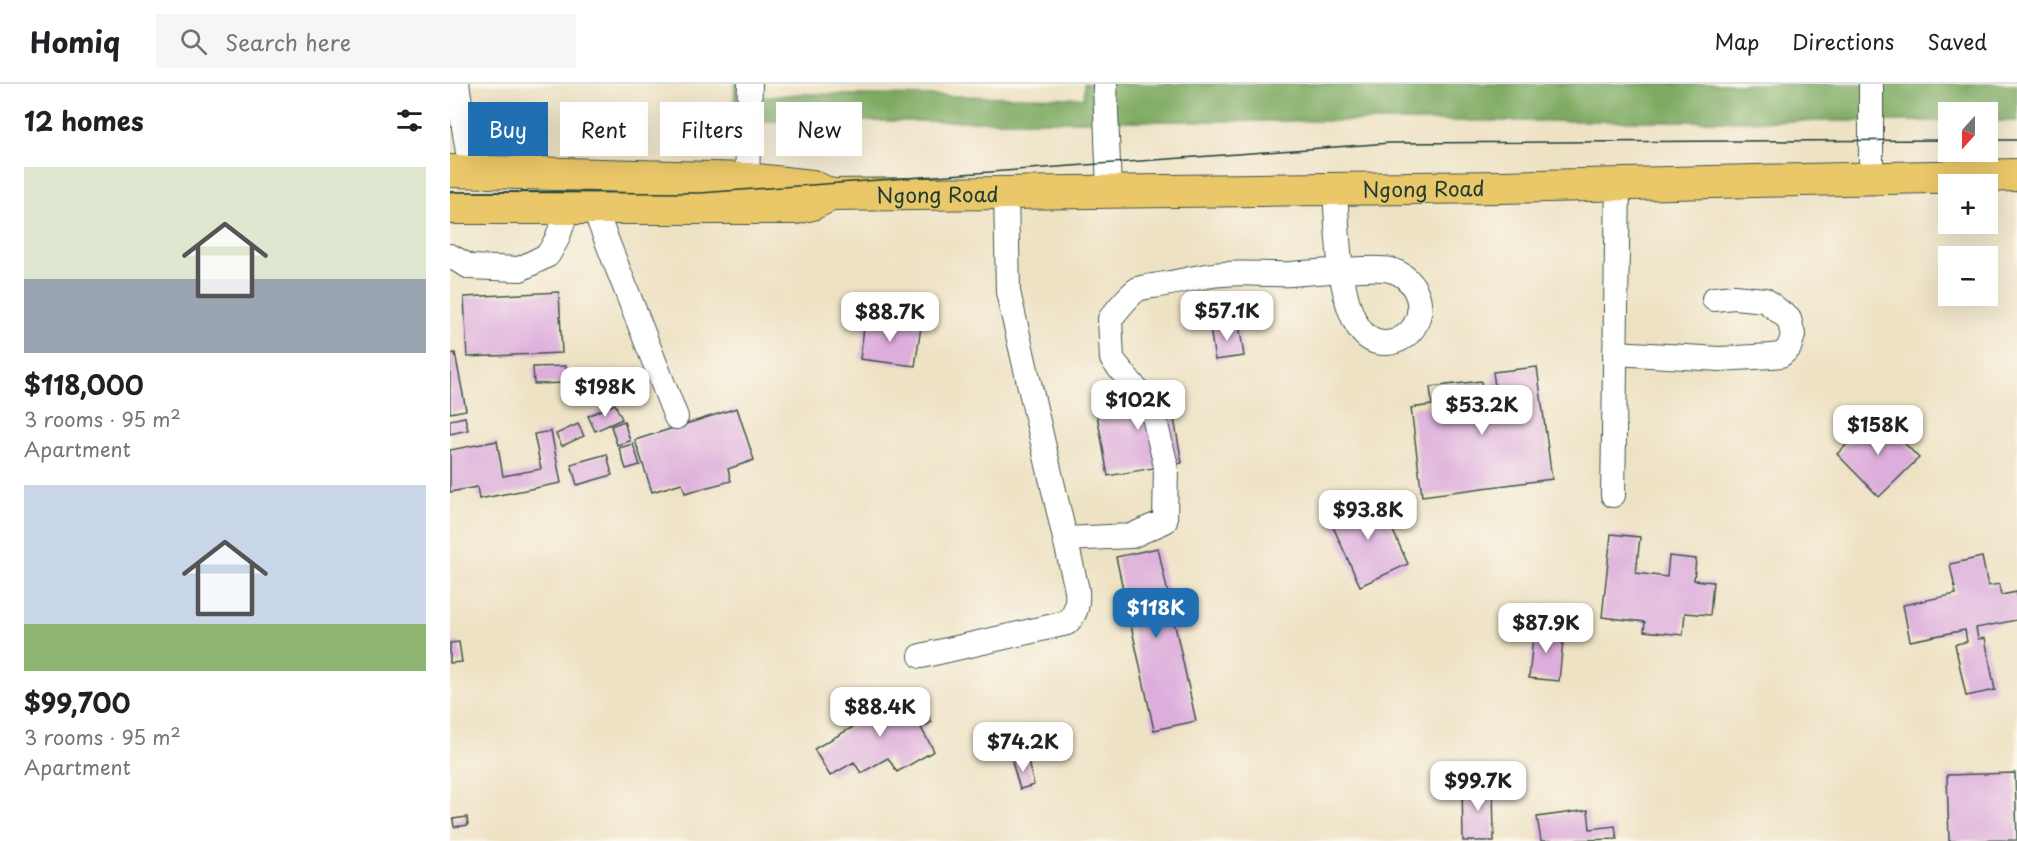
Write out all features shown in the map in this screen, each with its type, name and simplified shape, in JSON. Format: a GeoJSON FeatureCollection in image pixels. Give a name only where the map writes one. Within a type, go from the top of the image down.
{"type":"FeatureCollection","features":[{"type":"Feature","properties":{"kind":"main road","name":"Ngong Road"},"geometry":{"type":"LineString","coordinates":[[470,171],[747,179],[812,186],[831,195]]}},
{"type":"Feature","properties":{"kind":"main road"},"geometry":{"type":"LineString","coordinates":[[470,171],[491,208]]}},
{"type":"Feature","properties":{"kind":"main road","name":"Ngong Road"},"geometry":{"type":"LineString","coordinates":[[450,208],[796,208],[812,204],[831,195],[1335,189],[2017,175]]}},
{"type":"Feature","properties":{"kind":"street"},"geometry":{"type":"LineString","coordinates":[[457,84],[470,171]]}},
{"type":"Feature","properties":{"kind":"street"},"geometry":{"type":"LineString","coordinates":[[747,179],[750,84]]}},
{"type":"Feature","properties":{"kind":"street"},"geometry":{"type":"LineString","coordinates":[[1105,84],[1109,191]]}},
{"type":"Feature","properties":{"kind":"street"},"geometry":{"type":"LineString","coordinates":[[1871,84],[1871,179]]}},
{"type":"Feature","properties":{"kind":"street"},"geometry":{"type":"LineString","coordinates":[[1613,495],[1618,184]]}},
{"type":"Feature","properties":{"kind":"street"},"geometry":{"type":"LineString","coordinates":[[1065,539],[1131,536],[1165,521],[1166,466],[1152,409],[1112,358],[1110,319],[1138,289],[1222,274],[1289,274],[1342,270],[1335,189]]}},
{"type":"Feature","properties":{"kind":"street"},"geometry":{"type":"LineString","coordinates":[[921,656],[1066,623],[1075,614],[1078,605],[1077,590],[1008,292],[1006,193]]}},
{"type":"Feature","properties":{"kind":"street"},"geometry":{"type":"LineString","coordinates":[[450,256],[470,267],[520,269],[548,255],[557,238],[581,208],[676,417]]}},
{"type":"Feature","properties":{"kind":"street"},"geometry":{"type":"LineString","coordinates":[[1615,353],[1720,359],[1781,355],[1789,348],[1793,335],[1789,320],[1765,300],[1734,297],[1714,299]]}},
{"type":"Feature","properties":{"kind":"green space"},"geometry":{"type":"Polygon","coordinates":[[[735,84],[744,84],[743,100],[797,94],[1084,98],[1084,84],[2017,84],[2017,121],[1998,121],[1998,102],[1938,102],[1938,121],[862,121],[862,102],[776,102],[776,121],[764,121],[764,102],[735,102],[735,84]]]}},
{"type":"Feature","properties":{"kind":"building"},"geometry":{"type":"Polygon","coordinates":[[[559,292],[562,353],[467,357],[464,297],[559,292]]]}},
{"type":"Feature","properties":{"kind":"building"},"geometry":{"type":"Polygon","coordinates":[[[865,320],[921,327],[915,366],[860,359],[865,320]]]}},
{"type":"Feature","properties":{"kind":"building"},"geometry":{"type":"Polygon","coordinates":[[[1239,324],[1244,356],[1215,360],[1210,328],[1239,324]]]}},
{"type":"Feature","properties":{"kind":"building"},"geometry":{"type":"Polygon","coordinates":[[[455,353],[466,410],[450,413],[450,354],[455,353]]]}},
{"type":"Feature","properties":{"kind":"building"},"geometry":{"type":"Polygon","coordinates":[[[566,366],[566,383],[534,384],[533,367],[566,366]]]}},
{"type":"Feature","properties":{"kind":"building"},"geometry":{"type":"Polygon","coordinates":[[[1537,367],[1552,479],[1422,496],[1411,408],[1432,405],[1430,387],[1481,381],[1485,412],[1498,410],[1493,372],[1537,367]]]}},
{"type":"Feature","properties":{"kind":"building"},"geometry":{"type":"Polygon","coordinates":[[[1168,385],[1182,463],[1108,476],[1094,398],[1168,385]]]}},
{"type":"Feature","properties":{"kind":"building"},"geometry":{"type":"Polygon","coordinates":[[[615,404],[622,419],[595,431],[588,416],[615,404]]]}},
{"type":"Feature","properties":{"kind":"building"},"geometry":{"type":"Polygon","coordinates":[[[737,408],[754,460],[728,469],[731,481],[685,493],[682,483],[652,492],[635,440],[737,408]]]}},
{"type":"Feature","properties":{"kind":"building"},"geometry":{"type":"Polygon","coordinates":[[[1877,415],[1919,458],[1879,497],[1837,454],[1877,415]]]}},
{"type":"Feature","properties":{"kind":"building"},"geometry":{"type":"Polygon","coordinates":[[[465,417],[468,430],[450,434],[450,420],[465,417]]]}},
{"type":"Feature","properties":{"kind":"building"},"geometry":{"type":"Polygon","coordinates":[[[624,421],[630,441],[617,445],[611,426],[624,421]]]}},
{"type":"Feature","properties":{"kind":"building"},"geometry":{"type":"Polygon","coordinates":[[[578,424],[584,436],[562,446],[556,434],[578,424]]]}},
{"type":"Feature","properties":{"kind":"building"},"geometry":{"type":"Polygon","coordinates":[[[551,431],[561,483],[479,499],[477,487],[450,492],[450,450],[497,441],[503,476],[541,469],[534,434],[551,431]]]}},
{"type":"Feature","properties":{"kind":"building"},"geometry":{"type":"Polygon","coordinates":[[[633,444],[640,465],[626,469],[619,448],[633,444]]]}},
{"type":"Feature","properties":{"kind":"building"},"geometry":{"type":"Polygon","coordinates":[[[607,454],[612,475],[577,485],[571,464],[607,454]]]}},
{"type":"Feature","properties":{"kind":"building"},"geometry":{"type":"Polygon","coordinates":[[[1377,496],[1408,564],[1360,586],[1329,518],[1377,496]]]}},
{"type":"Feature","properties":{"kind":"building"},"geometry":{"type":"Polygon","coordinates":[[[1611,534],[1640,537],[1636,573],[1667,577],[1669,556],[1696,559],[1694,580],[1713,582],[1710,615],[1685,613],[1683,635],[1644,631],[1645,622],[1602,617],[1611,534]]]}},
{"type":"Feature","properties":{"kind":"building"},"geometry":{"type":"Polygon","coordinates":[[[1158,548],[1196,721],[1154,730],[1116,557],[1158,548]]]}},
{"type":"Feature","properties":{"kind":"building"},"geometry":{"type":"Polygon","coordinates":[[[1982,557],[1988,586],[1999,584],[2001,595],[2017,592],[2017,620],[1976,628],[1978,639],[1985,638],[1995,690],[1966,696],[1955,644],[1967,642],[1965,630],[1910,641],[1903,605],[1956,594],[1950,564],[1982,557]]]}},
{"type":"Feature","properties":{"kind":"building"},"geometry":{"type":"Polygon","coordinates":[[[1534,628],[1564,631],[1559,681],[1529,678],[1534,628]]]}},
{"type":"Feature","properties":{"kind":"building"},"geometry":{"type":"Polygon","coordinates":[[[459,642],[462,662],[450,663],[450,643],[459,642]]]}},
{"type":"Feature","properties":{"kind":"building"},"geometry":{"type":"Polygon","coordinates":[[[898,690],[911,712],[923,705],[932,722],[921,728],[934,751],[897,772],[888,758],[861,773],[854,762],[830,776],[814,749],[860,723],[855,715],[898,690]]]}},
{"type":"Feature","properties":{"kind":"building"},"geometry":{"type":"Polygon","coordinates":[[[1027,758],[1034,785],[1020,789],[1012,762],[1027,758]]]}},
{"type":"Feature","properties":{"kind":"building"},"geometry":{"type":"Polygon","coordinates":[[[2015,773],[2017,840],[1949,841],[1947,775],[2015,773]]]}},
{"type":"Feature","properties":{"kind":"building"},"geometry":{"type":"Polygon","coordinates":[[[1493,783],[1494,841],[1463,841],[1462,784],[1493,783]]]}},
{"type":"Feature","properties":{"kind":"building"},"geometry":{"type":"Polygon","coordinates":[[[1588,810],[1590,829],[1615,826],[1617,839],[1541,841],[1537,817],[1588,810]]]}},
{"type":"Feature","properties":{"kind":"building"},"geometry":{"type":"Polygon","coordinates":[[[467,817],[468,825],[454,827],[453,819],[467,817]]]}},
{"type":"Feature","properties":{"kind":"tram line"},"geometry":{"type":"LineString","coordinates":[[450,192],[700,193],[1390,143],[1938,140]]}},
{"type":"Feature","properties":{"kind":"tram line"},"geometry":{"type":"LineString","coordinates":[[1998,140],[2017,140]]}}]}
